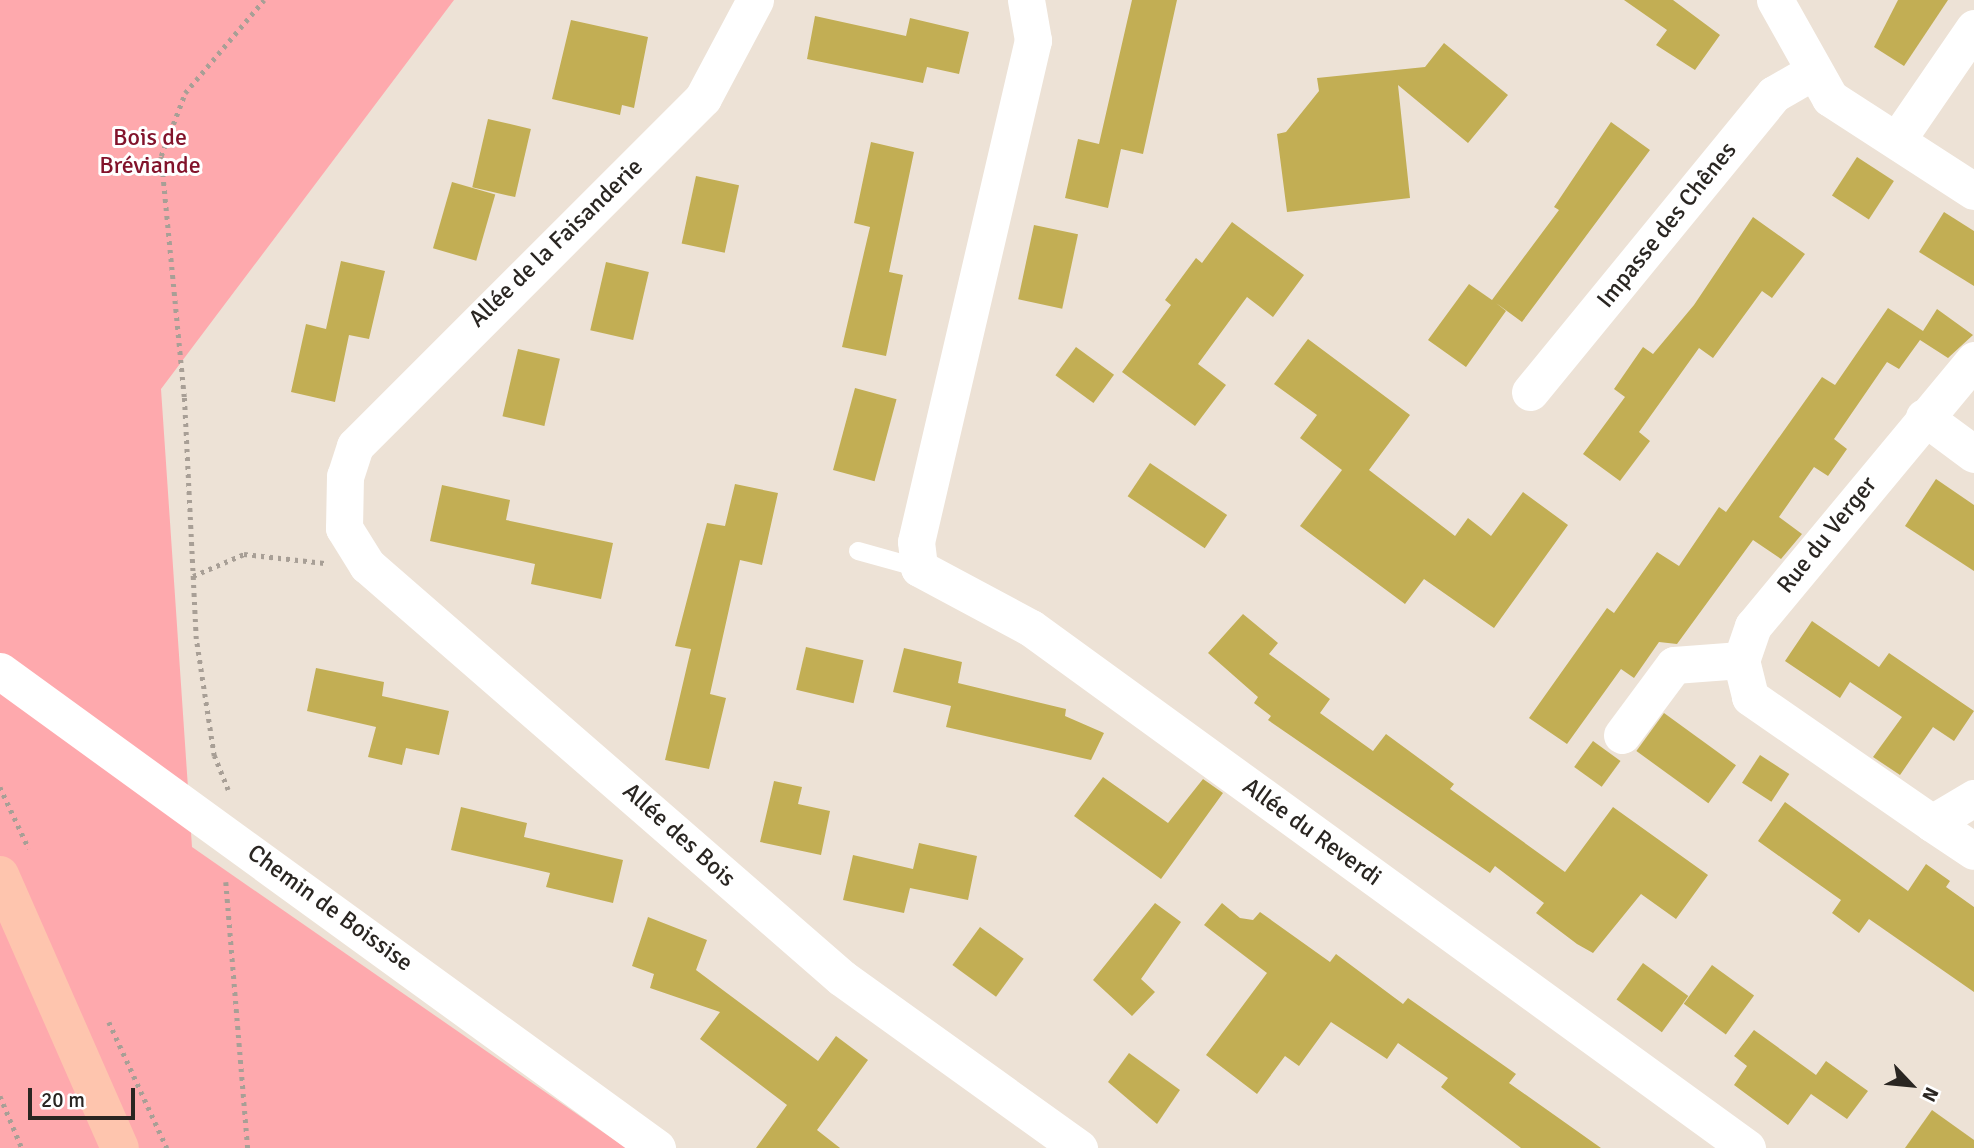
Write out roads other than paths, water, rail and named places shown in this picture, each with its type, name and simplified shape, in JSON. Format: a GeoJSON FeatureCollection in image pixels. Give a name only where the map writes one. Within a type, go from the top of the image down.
{"type":"FeatureCollection","features":[{"type":"Feature","properties":{"kind":"main road"},"geometry":{"type":"LineString","coordinates":[[0,875],[120,1148]]}},
{"type":"Feature","properties":{"kind":"street","name":"Allée de la Faisanderie"},"geometry":{"type":"LineString","coordinates":[[345,476],[355,446],[376,419],[703,98],[755,0]]}},
{"type":"Feature","properties":{"kind":"street"},"geometry":{"type":"LineString","coordinates":[[919,568],[916,542],[1033,40],[1026,0]]}},
{"type":"Feature","properties":{"kind":"street"},"geometry":{"type":"LineString","coordinates":[[1774,0],[1830,98],[1974,191]]}},
{"type":"Feature","properties":{"kind":"street"},"geometry":{"type":"LineString","coordinates":[[1897,140],[1974,28]]}},
{"type":"Feature","properties":{"kind":"street","name":"Impasse des Chênes"},"geometry":{"type":"LineString","coordinates":[[1530,392],[1774,94],[1814,71]]}},
{"type":"Feature","properties":{"kind":"street","name":"Rue du Verger"},"geometry":{"type":"LineString","coordinates":[[1741,660],[1753,626],[1924,416],[1974,360]]}},
{"type":"Feature","properties":{"kind":"street"},"geometry":{"type":"LineString","coordinates":[[1924,416],[1974,454]]}},
{"type":"Feature","properties":{"kind":"street","name":"Allée des Bois"},"geometry":{"type":"LineString","coordinates":[[345,476],[344,528],[367,565],[842,978],[1079,1148]]}},
{"type":"Feature","properties":{"kind":"street","name":"Allée du Reverdi"},"geometry":{"type":"LineString","coordinates":[[919,568],[1031,628],[1747,1148]]}},
{"type":"Feature","properties":{"kind":"street"},"geometry":{"type":"LineString","coordinates":[[1622,735],[1675,665],[1741,660],[1750,698],[1974,851]]}},
{"type":"Feature","properties":{"kind":"street","name":"Chemin de Boissise"},"geometry":{"type":"LineString","coordinates":[[0,671],[222,829],[657,1148]]}},
{"type":"Feature","properties":{"kind":"street"},"geometry":{"type":"LineString","coordinates":[[1932,823],[1974,798]]}},
{"type":"Feature","properties":{"kind":"lane","name":"Allée du Reverdi"},"geometry":{"type":"LineString","coordinates":[[858,551],[919,568]]}},
{"type":"Feature","properties":{"kind":"park label","name":"Bois de Bréviande"},"geometry":{"type":"Point","coordinates":[150,152]}}]}
